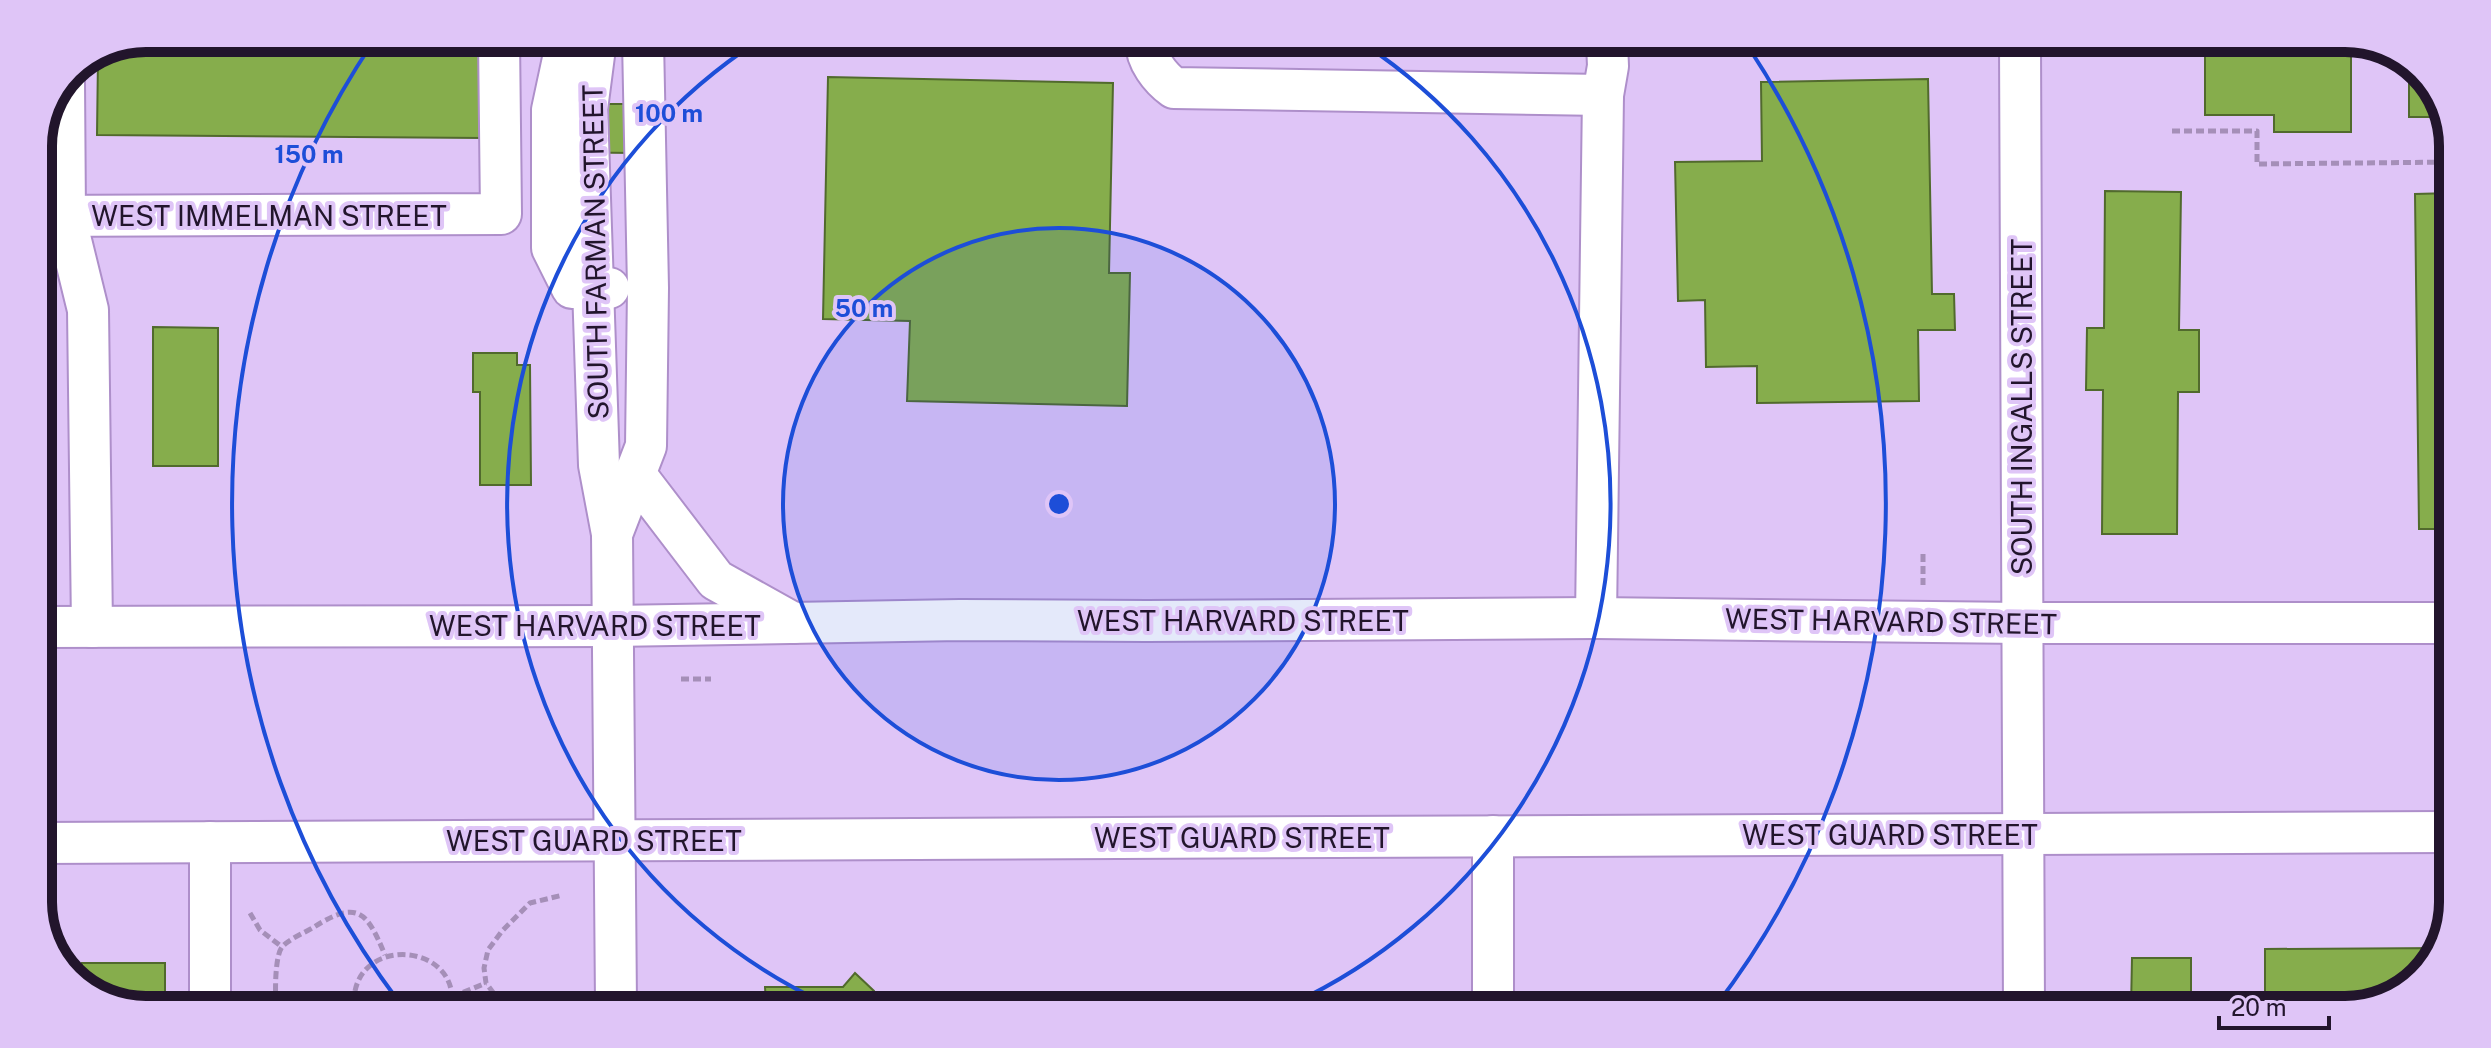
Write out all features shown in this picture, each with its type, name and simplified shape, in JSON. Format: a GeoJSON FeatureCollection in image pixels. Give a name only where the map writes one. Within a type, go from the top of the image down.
{"type":"FeatureCollection","features":[{"type":"Feature","properties":{"kind":"street","name":"WEST IMMELMAN STREET"},"geometry":{"type":"LineString","coordinates":[[52,216],[501,214],[499,52]]}},
{"type":"Feature","properties":{"kind":"street","name":"SOUTH FARMAN STREET"},"geometry":{"type":"LineString","coordinates":[[564,52],[552,110],[552,248],[582,288]]}},
{"type":"Feature","properties":{"kind":"street","name":"SOUTH FARMAN STREET"},"geometry":{"type":"LineString","coordinates":[[579,52],[571,108],[582,288],[617,470],[612,534],[616,996]]}},
{"type":"Feature","properties":{"kind":"street","name":"SOUTH FARMAN STREET"},"geometry":{"type":"LineString","coordinates":[[582,288],[587,109],[594,52]]}},
{"type":"Feature","properties":{"kind":"street","name":"SOUTH FARMAN STREET"},"geometry":{"type":"LineString","coordinates":[[617,470],[646,446],[648,288],[643,52]]}},
{"type":"Feature","properties":{"kind":"street"},"geometry":{"type":"LineString","coordinates":[[1148,52],[1161,78],[1174,88],[1603,95]]}},
{"type":"Feature","properties":{"kind":"street"},"geometry":{"type":"LineString","coordinates":[[1596,618],[1603,95],[1607,52]]}},
{"type":"Feature","properties":{"kind":"street","name":"SOUTH INGALLS STREET"},"geometry":{"type":"LineString","coordinates":[[2020,52],[2024,996]]}},
{"type":"Feature","properties":{"kind":"street"},"geometry":{"type":"LineString","coordinates":[[62,105],[52,216],[88,310],[92,627]]}},
{"type":"Feature","properties":{"kind":"street"},"geometry":{"type":"LineString","coordinates":[[582,288],[648,288]]}},
{"type":"Feature","properties":{"kind":"street"},"geometry":{"type":"LineString","coordinates":[[617,470],[716,580],[793,623]]}},
{"type":"Feature","properties":{"kind":"street","name":"WEST HARVARD STREET"},"geometry":{"type":"LineString","coordinates":[[52,627],[1596,618],[2022,623],[2439,623]]}},
{"type":"Feature","properties":{"kind":"street","name":"WEST GUARD STREET"},"geometry":{"type":"LineString","coordinates":[[52,843],[2439,832]]}},
{"type":"Feature","properties":{"kind":"street"},"geometry":{"type":"LineString","coordinates":[[1493,836],[1493,996]]}},
{"type":"Feature","properties":{"kind":"street"},"geometry":{"type":"LineString","coordinates":[[210,842],[210,996]]}},
{"type":"Feature","properties":{"kind":"path"},"geometry":{"type":"LineString","coordinates":[[2172,131],[2257,131],[2257,164],[2439,162]]}},
{"type":"Feature","properties":{"kind":"path"},"geometry":{"type":"LineString","coordinates":[[1923,554],[1923,598]]}},
{"type":"Feature","properties":{"kind":"path"},"geometry":{"type":"LineString","coordinates":[[681,679],[711,679]]}},
{"type":"Feature","properties":{"kind":"path"},"geometry":{"type":"LineString","coordinates":[[496,996],[486,983],[484,968],[488,950],[530,903],[563,895]]}},
{"type":"Feature","properties":{"kind":"path"},"geometry":{"type":"LineString","coordinates":[[248,910],[260,930],[282,947]]}},
{"type":"Feature","properties":{"kind":"path"},"geometry":{"type":"LineString","coordinates":[[276,996],[278,956],[282,947],[343,912],[354,912],[365,918],[373,927],[385,955]]}},
{"type":"Feature","properties":{"kind":"path"},"geometry":{"type":"LineString","coordinates":[[355,996],[358,982],[370,966],[385,955],[419,956],[435,965],[446,978],[451,996]]}},
{"type":"Feature","properties":{"kind":"path"},"geometry":{"type":"LineString","coordinates":[[460,996],[486,983]]}},
{"type":"Feature","properties":{"kind":"building"},"geometry":{"type":"Polygon","coordinates":[[[483,52],[482,138],[97,135],[98,66],[128,54],[483,52]]]}},
{"type":"Feature","properties":{"kind":"building"},"geometry":{"type":"Polygon","coordinates":[[[2205,52],[2351,53],[2351,132],[2274,132],[2274,115],[2205,115],[2205,52]]]}},
{"type":"Feature","properties":{"kind":"building"},"geometry":{"type":"Polygon","coordinates":[[[828,77],[1113,83],[1109,273],[1130,273],[1127,406],[907,401],[910,321],[823,319],[828,77]]]}},
{"type":"Feature","properties":{"kind":"building"},"geometry":{"type":"Polygon","coordinates":[[[2409,77],[2423,94],[2434,117],[2409,117],[2409,77]]]}},
{"type":"Feature","properties":{"kind":"building"},"geometry":{"type":"Polygon","coordinates":[[[1928,79],[1932,294],[1954,294],[1955,330],[1918,330],[1919,401],[1757,403],[1757,366],[1706,367],[1705,300],[1678,301],[1675,162],[1762,161],[1761,82],[1928,79]]]}},
{"type":"Feature","properties":{"kind":"building"},"geometry":{"type":"Polygon","coordinates":[[[539,104],[635,104],[635,153],[538,152],[539,104]]]}},
{"type":"Feature","properties":{"kind":"building"},"geometry":{"type":"Polygon","coordinates":[[[2105,191],[2181,192],[2179,330],[2199,330],[2199,392],[2178,392],[2177,534],[2102,534],[2103,390],[2086,390],[2087,328],[2104,328],[2105,191]]]}},
{"type":"Feature","properties":{"kind":"building"},"geometry":{"type":"Polygon","coordinates":[[[2439,193],[2439,529],[2419,529],[2415,194],[2439,193]]]}},
{"type":"Feature","properties":{"kind":"building"},"geometry":{"type":"Polygon","coordinates":[[[153,327],[218,328],[218,466],[153,466],[153,327]]]}},
{"type":"Feature","properties":{"kind":"building"},"geometry":{"type":"Polygon","coordinates":[[[473,353],[517,353],[517,365],[530,365],[531,485],[480,485],[480,392],[473,392],[473,353]]]}},
{"type":"Feature","properties":{"kind":"building"},"geometry":{"type":"Polygon","coordinates":[[[2427,948],[2407,973],[2397,980],[2375,991],[2345,996],[2265,996],[2265,949],[2427,948]]]}},
{"type":"Feature","properties":{"kind":"building"},"geometry":{"type":"Polygon","coordinates":[[[2132,958],[2191,958],[2191,996],[2131,996],[2132,958]]]}},
{"type":"Feature","properties":{"kind":"building"},"geometry":{"type":"Polygon","coordinates":[[[82,963],[165,963],[165,996],[128,994],[110,989],[82,970],[82,963]]]}},
{"type":"Feature","properties":{"kind":"building"},"geometry":{"type":"Polygon","coordinates":[[[855,973],[874,991],[874,996],[766,996],[765,987],[843,987],[855,973]]]}},
{"type":"Feature","properties":{"kind":"building"},"geometry":{"type":"Polygon","coordinates":[[[1545,994],[1911,996],[1545,996],[1545,994]]]}}]}
